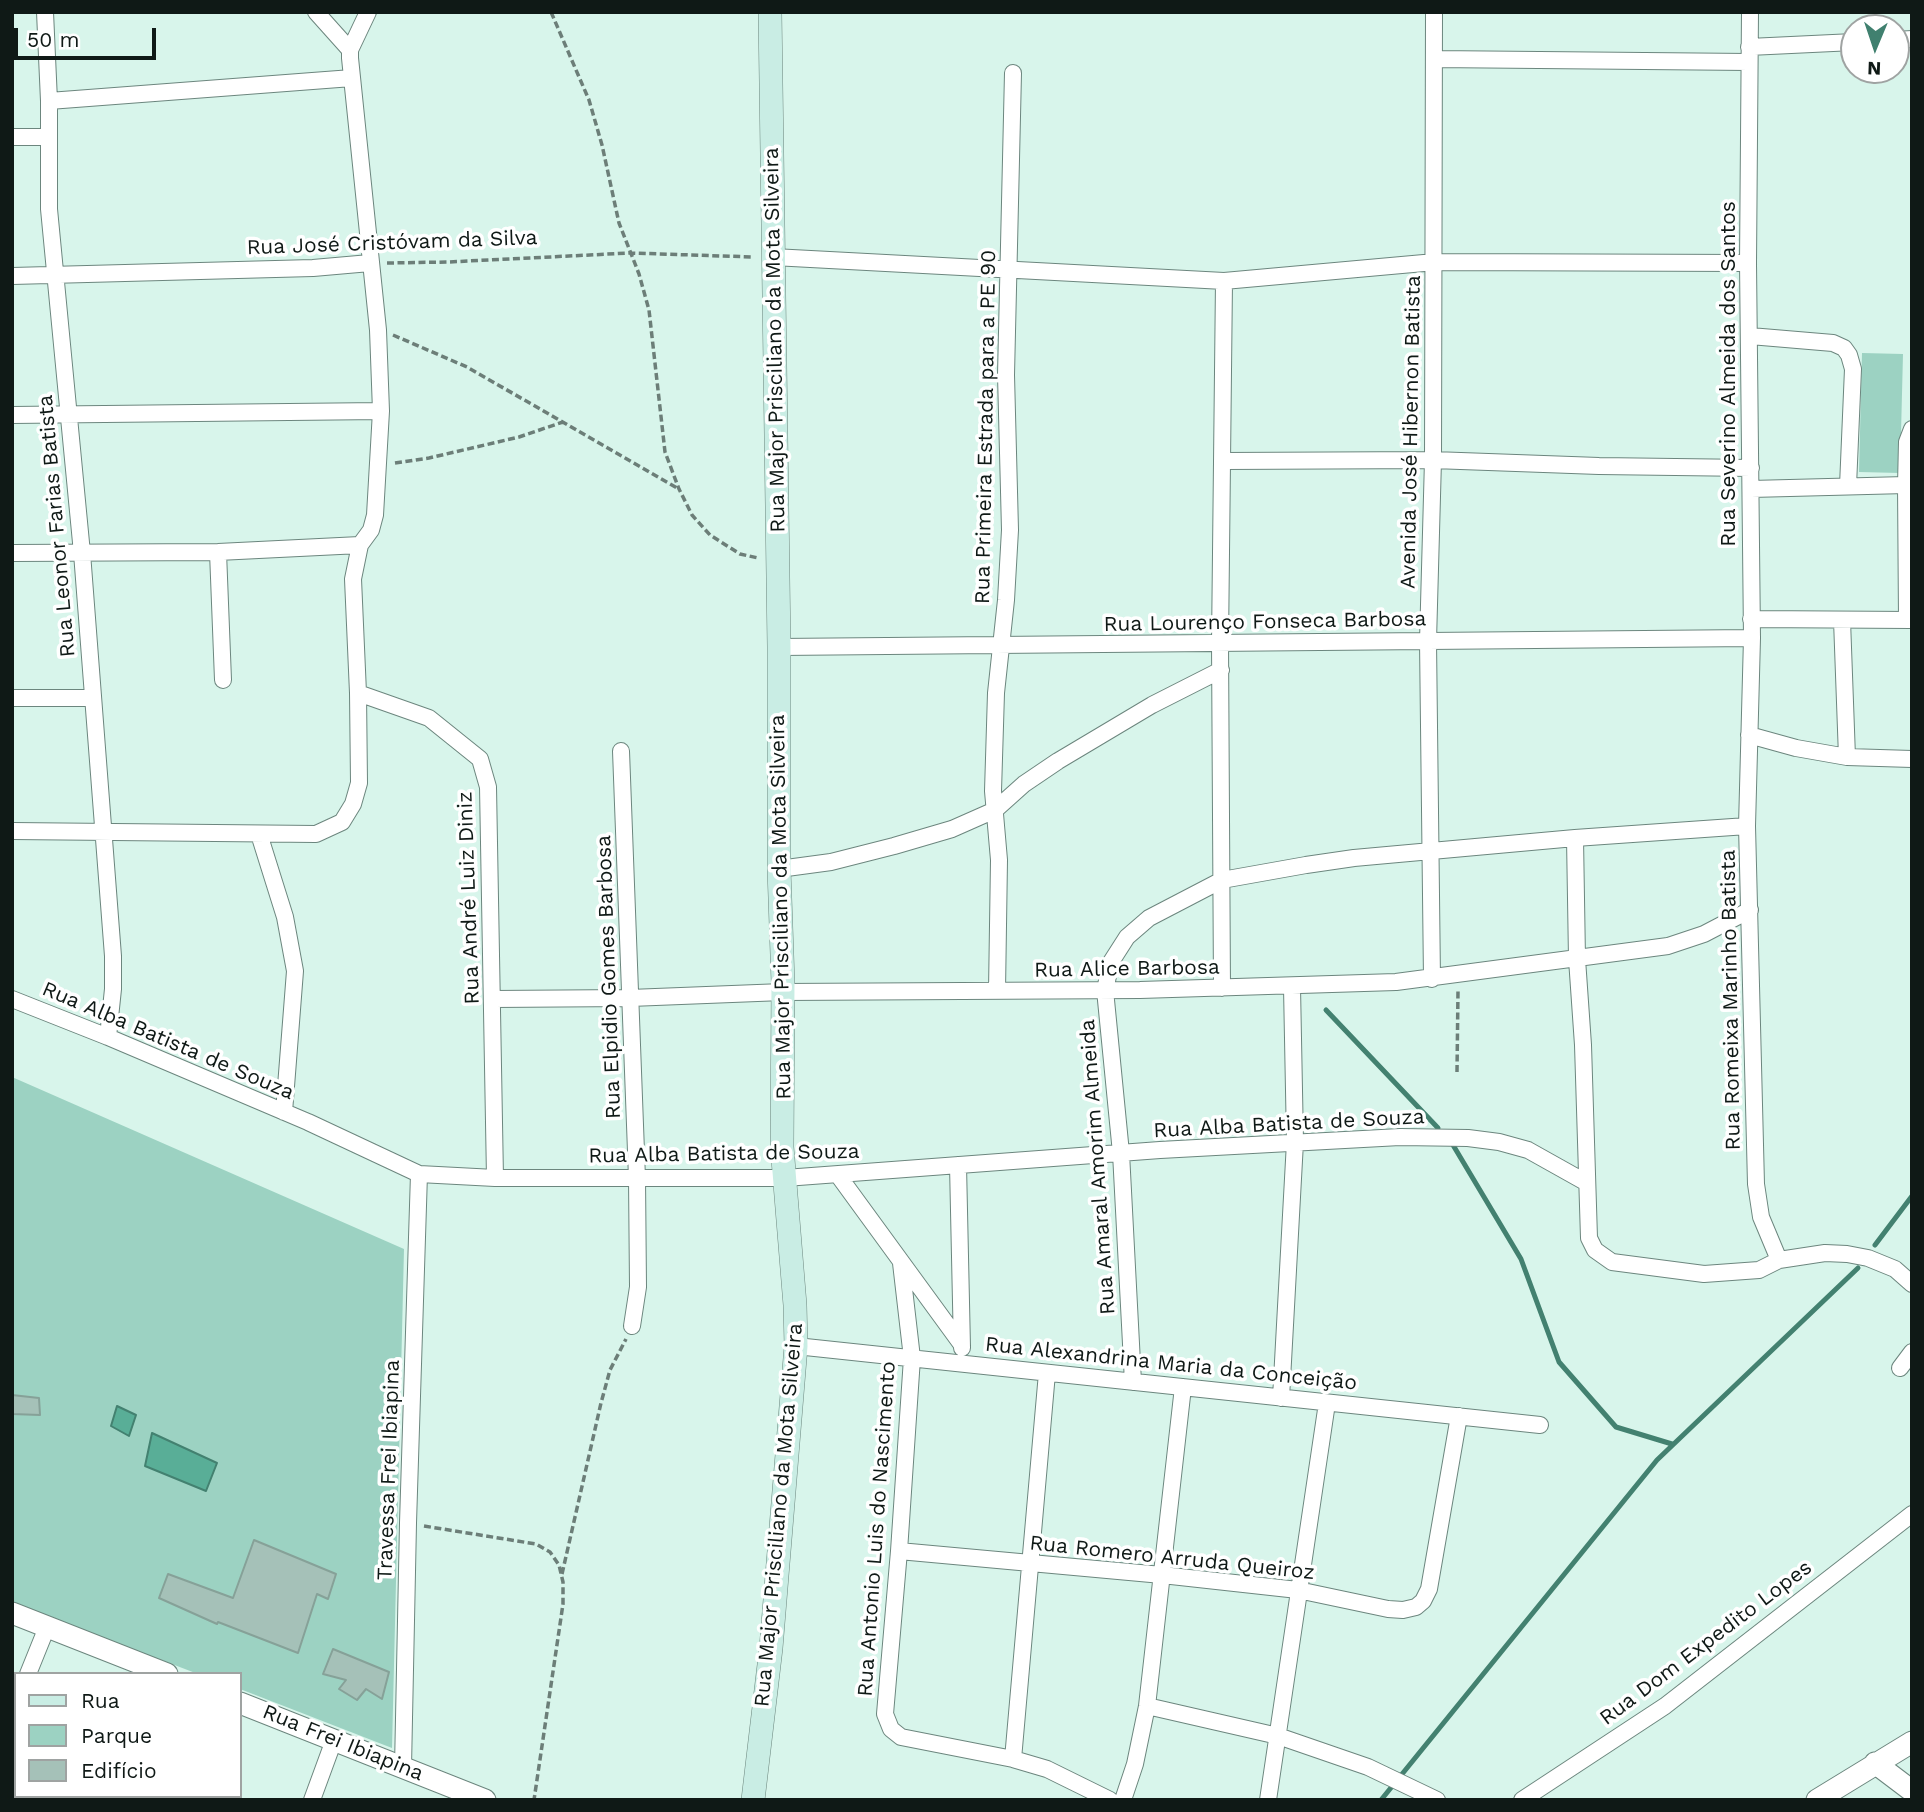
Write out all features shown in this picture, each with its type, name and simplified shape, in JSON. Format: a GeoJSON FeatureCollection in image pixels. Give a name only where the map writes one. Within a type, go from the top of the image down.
{"type":"FeatureCollection","features":[{"type":"Feature","properties":{"kind":"main road","name":"Rua Major Prisciliano da Mota Silveira"},"geometry":{"type":"LineString","coordinates":[[753,1800],[771,1648],[796,1346],[782,1147],[783,992],[779,869],[779,647],[770,12]]}},
{"type":"Feature","properties":{"kind":"street","name":"Rua Leonor Farias Batista"},"geometry":{"type":"LineString","coordinates":[[45,12],[49,101],[49,209],[82,553],[113,956],[108,1037]]}},
{"type":"Feature","properties":{"kind":"street"},"geometry":{"type":"LineString","coordinates":[[316,12],[350,50]]}},
{"type":"Feature","properties":{"kind":"street"},"geometry":{"type":"LineString","coordinates":[[12,831],[316,834],[342,822],[353,804],[359,783],[353,579],[360,545],[371,530],[375,515],[381,411],[378,330],[350,50],[368,12]]}},
{"type":"Feature","properties":{"kind":"street","name":"Avenida José Hibernon Batista"},"geometry":{"type":"LineString","coordinates":[[1432,979],[1428,641],[1435,262],[1434,12]]}},
{"type":"Feature","properties":{"kind":"street","name":"Rua Severino Almeida dos Santos"},"geometry":{"type":"LineString","coordinates":[[1749,12],[1748,263],[1752,638],[1749,735]]}},
{"type":"Feature","properties":{"kind":"street"},"geometry":{"type":"LineString","coordinates":[[1434,59],[1749,54],[1840,44]]}},
{"type":"Feature","properties":{"kind":"street","name":"Rua Primeira Estrada para a PE 90"},"geometry":{"type":"LineString","coordinates":[[997,991],[999,860],[993,791],[996,707],[1010,530],[1006,375],[1013,73]]}},
{"type":"Feature","properties":{"kind":"street"},"geometry":{"type":"LineString","coordinates":[[49,101],[352,78]]}},
{"type":"Feature","properties":{"kind":"street"},"geometry":{"type":"LineString","coordinates":[[12,137],[49,137]]}},
{"type":"Feature","properties":{"kind":"street"},"geometry":{"type":"LineString","coordinates":[[773,257],[1224,281],[1435,262],[1748,263]]}},
{"type":"Feature","properties":{"kind":"street","name":"Rua José Cristóvam da Silva"},"geometry":{"type":"LineString","coordinates":[[12,276],[313,268],[370,263]]}},
{"type":"Feature","properties":{"kind":"street"},"geometry":{"type":"LineString","coordinates":[[1222,988],[1220,643],[1224,281]]}},
{"type":"Feature","properties":{"kind":"street"},"geometry":{"type":"LineString","coordinates":[[1750,336],[1833,343],[1849,355],[1853,369],[1848,486]]}},
{"type":"Feature","properties":{"kind":"street"},"geometry":{"type":"LineString","coordinates":[[12,415],[381,411]]}},
{"type":"Feature","properties":{"kind":"street"},"geometry":{"type":"LineString","coordinates":[[1751,620],[1909,620],[1906,485],[1907,442],[1912,429]]}},
{"type":"Feature","properties":{"kind":"street"},"geometry":{"type":"LineString","coordinates":[[1224,461],[1433,460],[1751,468]]}},
{"type":"Feature","properties":{"kind":"street"},"geometry":{"type":"LineString","coordinates":[[1751,489],[1906,485]]}},
{"type":"Feature","properties":{"kind":"street"},"geometry":{"type":"LineString","coordinates":[[12,553],[218,552],[360,545]]}},
{"type":"Feature","properties":{"kind":"street"},"geometry":{"type":"LineString","coordinates":[[218,552],[223,680]]}},
{"type":"Feature","properties":{"kind":"street"},"geometry":{"type":"LineString","coordinates":[[1842,620],[1847,757]]}},
{"type":"Feature","properties":{"kind":"street","name":"Rua Lourenço Fonseca Barbosa"},"geometry":{"type":"LineString","coordinates":[[779,647],[1752,638]]}},
{"type":"Feature","properties":{"kind":"street"},"geometry":{"type":"LineString","coordinates":[[779,869],[831,862],[894,846],[952,829],[995,810],[1024,784],[1058,761],[1152,705],[1221,670]]}},
{"type":"Feature","properties":{"kind":"street","name":"Rua André Luiz Diniz"},"geometry":{"type":"LineString","coordinates":[[358,693],[429,718],[480,759],[488,787],[495,1178]]}},
{"type":"Feature","properties":{"kind":"street"},"geometry":{"type":"LineString","coordinates":[[12,698],[93,698]]}},
{"type":"Feature","properties":{"kind":"street"},"geometry":{"type":"LineString","coordinates":[[1749,735],[1796,748],[1847,757],[1912,759]]}},
{"type":"Feature","properties":{"kind":"street","name":"Rua Romeixa Marinho Batista"},"geometry":{"type":"LineString","coordinates":[[1749,735],[1747,826],[1756,1184],[1761,1217],[1779,1260]]}},
{"type":"Feature","properties":{"kind":"street","name":"Rua Elpidio Gomes Barbosa"},"geometry":{"type":"LineString","coordinates":[[621,751],[637,1178],[638,1287],[632,1326]]}},
{"type":"Feature","properties":{"kind":"street"},"geometry":{"type":"LineString","coordinates":[[1105,990],[1111,962],[1127,937],[1149,918],[1222,880],[1354,858],[1747,826]]}},
{"type":"Feature","properties":{"kind":"street"},"geometry":{"type":"LineString","coordinates":[[259,834],[285,916],[295,971],[284,1112]]}},
{"type":"Feature","properties":{"kind":"street"},"geometry":{"type":"LineString","coordinates":[[1575,838],[1577,959],[1583,1045],[1589,1238],[1595,1250],[1612,1262],[1704,1274],[1759,1270],[1779,1260],[1825,1253],[1847,1254],[1868,1258],[1895,1269],[1912,1284]]}},
{"type":"Feature","properties":{"kind":"street","name":"Rua Alice Barbosa"},"geometry":{"type":"LineString","coordinates":[[493,999],[630,998],[783,992],[1292,987],[1432,979],[1668,946],[1704,934],[1751,911]]}},
{"type":"Feature","properties":{"kind":"street"},"geometry":{"type":"LineString","coordinates":[[1281,1398],[1295,1142],[1292,987]]}},
{"type":"Feature","properties":{"kind":"street","name":"Rua Amaral Amorim Almeida"},"geometry":{"type":"LineString","coordinates":[[1105,990],[1121,1153],[1133,1382]]}},
{"type":"Feature","properties":{"kind":"street","name":"Rua Alba Batista de Souza"},"geometry":{"type":"LineString","coordinates":[[12,999],[284,1112],[419,1174],[495,1178],[785,1178],[1121,1153],[1400,1137],[1468,1138],[1499,1142],[1528,1150],[1587,1183]]}},
{"type":"Feature","properties":{"kind":"street"},"geometry":{"type":"LineString","coordinates":[[957,1165],[963,1363]]}},
{"type":"Feature","properties":{"kind":"street","name":"Travessa Frei Ibiapina"},"geometry":{"type":"LineString","coordinates":[[403,1767],[419,1174]]}},
{"type":"Feature","properties":{"kind":"street"},"geometry":{"type":"LineString","coordinates":[[838,1175],[962,1345]]}},
{"type":"Feature","properties":{"kind":"street","name":"Rua Antonio Luis do Nascimento"},"geometry":{"type":"LineString","coordinates":[[901,1263],[912,1358],[900,1551],[885,1714],[891,1729],[901,1737],[1013,1759]]}},
{"type":"Feature","properties":{"kind":"street","name":"Rua Alexandrina Maria da Conceição"},"geometry":{"type":"LineString","coordinates":[[796,1346],[1541,1425]]}},
{"type":"Feature","properties":{"kind":"street"},"geometry":{"type":"LineString","coordinates":[[1900,1368],[1912,1352]]}},
{"type":"Feature","properties":{"kind":"street"},"geometry":{"type":"LineString","coordinates":[[1047,1373],[1013,1759],[1047,1769],[1110,1800]]}},
{"type":"Feature","properties":{"kind":"street"},"geometry":{"type":"LineString","coordinates":[[1123,1800],[1135,1764],[1147,1706],[1183,1387]]}},
{"type":"Feature","properties":{"kind":"street"},"geometry":{"type":"LineString","coordinates":[[1268,1800],[1327,1402]]}},
{"type":"Feature","properties":{"kind":"street","name":"Rua Romero Arruda Queiroz"},"geometry":{"type":"LineString","coordinates":[[900,1551],[1162,1574],[1298,1590],[1388,1609],[1416,1607],[1429,1589],[1459,1416]]}},
{"type":"Feature","properties":{"kind":"street","name":"Rua Dom Expedito Lopes"},"geometry":{"type":"LineString","coordinates":[[1522,1800],[1665,1706],[1912,1514]]}},
{"type":"Feature","properties":{"kind":"street"},"geometry":{"type":"LineString","coordinates":[[12,1612],[162,1672]]}},
{"type":"Feature","properties":{"kind":"street"},"geometry":{"type":"LineString","coordinates":[[29,1672],[47,1627]]}},
{"type":"Feature","properties":{"kind":"street","name":"Rua Frei Ibiapina"},"geometry":{"type":"LineString","coordinates":[[242,1704],[485,1800]]}},
{"type":"Feature","properties":{"kind":"street"},"geometry":{"type":"LineString","coordinates":[[1147,1706],[1278,1736],[1373,1769],[1437,1800]]}},
{"type":"Feature","properties":{"kind":"street"},"geometry":{"type":"LineString","coordinates":[[312,1800],[334,1740]]}},
{"type":"Feature","properties":{"kind":"street"},"geometry":{"type":"LineString","coordinates":[[1817,1800],[1912,1742]]}},
{"type":"Feature","properties":{"kind":"street"},"geometry":{"type":"LineString","coordinates":[[1875,1763],[1912,1791]]}},
{"type":"Feature","properties":{"kind":"path"},"geometry":{"type":"LineString","coordinates":[[551,12],[589,100],[602,145],[614,204],[649,310],[665,452],[679,489],[692,515],[710,535],[740,554],[778,562]]}},
{"type":"Feature","properties":{"kind":"path","name":"Rua José Cristóvam da Silva"},"geometry":{"type":"LineString","coordinates":[[370,263],[630,253],[773,257]]}},
{"type":"Feature","properties":{"kind":"path"},"geometry":{"type":"LineString","coordinates":[[378,330],[467,367],[679,489]]}},
{"type":"Feature","properties":{"kind":"path"},"geometry":{"type":"LineString","coordinates":[[379,465],[429,458],[519,437],[563,422]]}},
{"type":"Feature","properties":{"kind":"path"},"geometry":{"type":"LineString","coordinates":[[1457,1072],[1458,974]]}},
{"type":"Feature","properties":{"kind":"path"},"geometry":{"type":"LineString","coordinates":[[562,1576],[610,1370],[632,1326]]}},
{"type":"Feature","properties":{"kind":"path"},"geometry":{"type":"LineString","coordinates":[[408,1523],[536,1544],[550,1552],[559,1565],[563,1604],[534,1800]]}},
{"type":"Feature","properties":{"kind":"green space"},"geometry":{"type":"Polygon","coordinates":[[[1862,353],[1903,354],[1900,473],[1859,472],[1862,353]]]}},
{"type":"Feature","properties":{"kind":"green space"},"geometry":{"type":"Polygon","coordinates":[[[12,1077],[404,1249],[392,1748],[242,1690],[242,1672],[193,1672],[12,1603],[12,1077]]]}},
{"type":"Feature","properties":{"kind":"shaded area"},"geometry":{"type":"Polygon","coordinates":[[[117,1406],[136,1415],[129,1436],[111,1426],[117,1406]]]}},
{"type":"Feature","properties":{"kind":"shaded area"},"geometry":{"type":"Polygon","coordinates":[[[152,1433],[217,1463],[206,1491],[145,1466],[152,1433]]]}},
{"type":"Feature","properties":{"kind":"building"},"geometry":{"type":"Polygon","coordinates":[[[12,1395],[39,1398],[40,1415],[12,1414],[12,1395]]]}},
{"type":"Feature","properties":{"kind":"building"},"geometry":{"type":"Polygon","coordinates":[[[254,1540],[336,1574],[328,1599],[317,1594],[298,1653],[218,1622],[217,1624],[159,1598],[168,1574],[233,1598],[254,1540]]]}},
{"type":"Feature","properties":{"kind":"building"},"geometry":{"type":"Polygon","coordinates":[[[333,1649],[389,1672],[382,1699],[366,1689],[357,1700],[339,1689],[346,1680],[323,1674],[333,1649]]]}},
{"type":"Feature","properties":{"kind":"waterway"},"geometry":{"type":"LineString","coordinates":[[1326,1010],[1438,1128]]}},
{"type":"Feature","properties":{"kind":"waterway"},"geometry":{"type":"LineString","coordinates":[[1453,1145],[1521,1259],[1559,1362],[1616,1427],[1672,1444]]}},
{"type":"Feature","properties":{"kind":"waterway"},"geometry":{"type":"LineString","coordinates":[[1875,1245],[1912,1196]]}},
{"type":"Feature","properties":{"kind":"waterway"},"geometry":{"type":"LineString","coordinates":[[1381,1800],[1657,1460],[1858,1268]]}}]}
